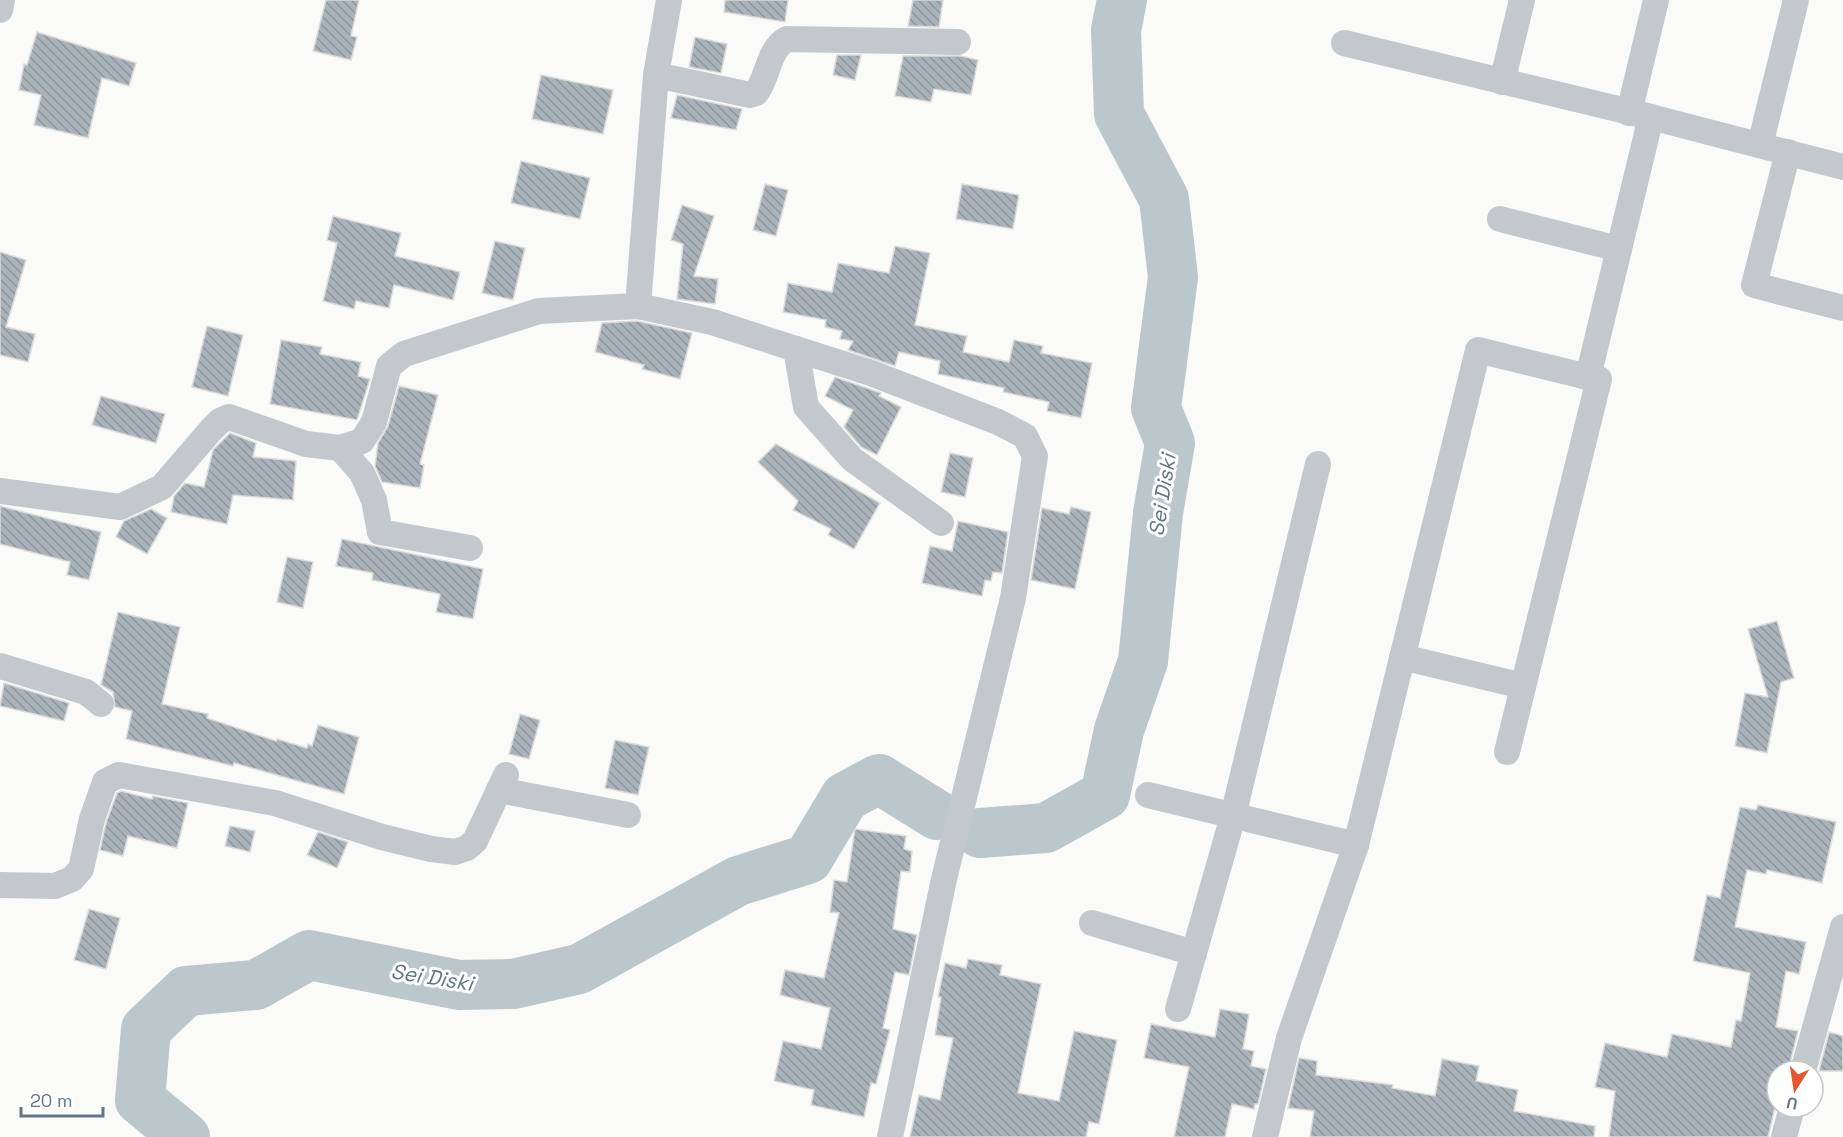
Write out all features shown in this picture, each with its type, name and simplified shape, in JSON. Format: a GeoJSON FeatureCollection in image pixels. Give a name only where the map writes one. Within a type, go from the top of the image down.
{"type":"FeatureCollection","features":[{"type":"Feature","properties":{"kind":"street"},"geometry":{"type":"LineString","coordinates":[[0,10],[2,0]]}},
{"type":"Feature","properties":{"kind":"street"},"geometry":{"type":"LineString","coordinates":[[638,306],[656,75],[669,0]]}},
{"type":"Feature","properties":{"kind":"street"},"geometry":{"type":"LineString","coordinates":[[1502,82],[1522,0]]}},
{"type":"Feature","properties":{"kind":"street"},"geometry":{"type":"LineString","coordinates":[[1588,376],[1619,249],[1656,0]]}},
{"type":"Feature","properties":{"kind":"street"},"geometry":{"type":"LineString","coordinates":[[1760,145],[1796,0]]}},
{"type":"Feature","properties":{"kind":"street"},"geometry":{"type":"LineString","coordinates":[[656,75],[750,95],[756,93],[761,87],[776,50],[786,39],[958,42]]}},
{"type":"Feature","properties":{"kind":"street"},"geometry":{"type":"LineString","coordinates":[[1344,43],[1843,167]]}},
{"type":"Feature","properties":{"kind":"street"},"geometry":{"type":"LineString","coordinates":[[1788,152],[1754,285],[1843,308]]}},
{"type":"Feature","properties":{"kind":"street"},"geometry":{"type":"LineString","coordinates":[[1500,219],[1619,249]]}},
{"type":"Feature","properties":{"kind":"street"},"geometry":{"type":"LineString","coordinates":[[0,490],[120,507],[162,487],[216,425],[229,417],[306,444],[340,448],[362,441],[374,422],[389,366],[404,354],[539,311],[638,306],[712,322],[871,373],[998,422],[1025,436],[1035,456],[1012,598],[944,879],[890,1137]]}},
{"type":"Feature","properties":{"kind":"street"},"geometry":{"type":"LineString","coordinates":[[796,349],[806,407],[852,459],[940,523]]}},
{"type":"Feature","properties":{"kind":"street"},"geometry":{"type":"LineString","coordinates":[[1265,1137],[1289,1038],[1356,845],[1478,350],[1599,379],[1507,752]]}},
{"type":"Feature","properties":{"kind":"street"},"geometry":{"type":"LineString","coordinates":[[340,448],[362,473],[374,500],[380,532],[470,548]]}},
{"type":"Feature","properties":{"kind":"street"},"geometry":{"type":"LineString","coordinates":[[1178,1009],[1233,816],[1318,464]]}},
{"type":"Feature","properties":{"kind":"street"},"geometry":{"type":"LineString","coordinates":[[1402,657],[1523,686]]}},
{"type":"Feature","properties":{"kind":"street"},"geometry":{"type":"LineString","coordinates":[[0,666],[86,692],[101,704]]}},
{"type":"Feature","properties":{"kind":"street"},"geometry":{"type":"LineString","coordinates":[[0,885],[55,886],[72,879],[81,869],[92,819],[105,782],[119,775],[266,801],[382,837],[455,852],[467,848],[475,840],[502,783],[628,815]]}},
{"type":"Feature","properties":{"kind":"street"},"geometry":{"type":"LineString","coordinates":[[1148,795],[1356,845]]}},
{"type":"Feature","properties":{"kind":"street"},"geometry":{"type":"LineString","coordinates":[[1092,923],[1194,953]]}},
{"type":"Feature","properties":{"kind":"street"},"geometry":{"type":"LineString","coordinates":[[1806,1059],[1843,927]]}},
{"type":"Feature","properties":{"kind":"street"},"geometry":{"type":"LineString","coordinates":[[1784,1137],[1789,1119]]}},
{"type":"Feature","properties":{"kind":"building"},"geometry":{"type":"Polygon","coordinates":[[[326,0],[359,0],[351,36],[357,37],[351,60],[313,51],[326,0]]]}},
{"type":"Feature","properties":{"kind":"building"},"geometry":{"type":"Polygon","coordinates":[[[725,0],[788,0],[785,22],[724,12],[725,0]]]}},
{"type":"Feature","properties":{"kind":"building"},"geometry":{"type":"Polygon","coordinates":[[[913,0],[943,0],[939,27],[908,26],[913,0]]]}},
{"type":"Feature","properties":{"kind":"building"},"geometry":{"type":"Polygon","coordinates":[[[37,32],[136,63],[129,86],[102,78],[88,138],[34,125],[41,95],[19,90],[24,64],[27,65],[37,32]]]}},
{"type":"Feature","properties":{"kind":"building"},"geometry":{"type":"Polygon","coordinates":[[[695,37],[727,44],[721,73],[689,67],[695,37]]]}},
{"type":"Feature","properties":{"kind":"building"},"geometry":{"type":"Polygon","coordinates":[[[837,55],[861,55],[855,80],[833,75],[837,55]]]}},
{"type":"Feature","properties":{"kind":"building"},"geometry":{"type":"Polygon","coordinates":[[[903,56],[961,56],[978,60],[971,95],[934,89],[931,102],[895,96],[903,56]]]}},
{"type":"Feature","properties":{"kind":"building"},"geometry":{"type":"Polygon","coordinates":[[[541,75],[613,90],[603,134],[532,119],[541,75]]]}},
{"type":"Feature","properties":{"kind":"building"},"geometry":{"type":"Polygon","coordinates":[[[677,95],[742,109],[736,130],[671,118],[677,95]]]}},
{"type":"Feature","properties":{"kind":"building"},"geometry":{"type":"Polygon","coordinates":[[[521,161],[590,178],[580,219],[511,203],[521,161]]]}},
{"type":"Feature","properties":{"kind":"building"},"geometry":{"type":"Polygon","coordinates":[[[765,184],[788,190],[776,236],[753,230],[765,184]]]}},
{"type":"Feature","properties":{"kind":"building"},"geometry":{"type":"Polygon","coordinates":[[[962,184],[1019,195],[1013,229],[956,219],[962,184]]]}},
{"type":"Feature","properties":{"kind":"building"},"geometry":{"type":"Polygon","coordinates":[[[682,205],[714,216],[694,276],[718,279],[715,304],[677,299],[683,244],[671,240],[682,205]]]}},
{"type":"Feature","properties":{"kind":"building"},"geometry":{"type":"Polygon","coordinates":[[[333,216],[401,233],[395,256],[460,272],[453,300],[394,285],[389,308],[356,301],[354,309],[323,301],[337,243],[327,240],[333,216]]]}},
{"type":"Feature","properties":{"kind":"building"},"geometry":{"type":"Polygon","coordinates":[[[495,241],[525,248],[513,300],[482,293],[495,241]]]}},
{"type":"Feature","properties":{"kind":"building"},"geometry":{"type":"Polygon","coordinates":[[[895,246],[930,253],[915,325],[967,336],[963,352],[1009,362],[1014,340],[1043,346],[1041,353],[1092,363],[1081,418],[1047,411],[1049,402],[1003,392],[1004,388],[938,374],[940,361],[899,352],[895,366],[848,350],[853,341],[840,339],[842,331],[825,327],[826,320],[783,312],[788,283],[832,292],[838,263],[889,273],[895,246]]]}},
{"type":"Feature","properties":{"kind":"building"},"geometry":{"type":"Polygon","coordinates":[[[0,252],[26,260],[6,327],[35,334],[28,362],[0,355],[0,252]]]}},
{"type":"Feature","properties":{"kind":"building"},"geometry":{"type":"Polygon","coordinates":[[[637,321],[692,333],[680,379],[642,369],[644,365],[595,352],[602,323],[637,321]]]}},
{"type":"Feature","properties":{"kind":"building"},"geometry":{"type":"Polygon","coordinates":[[[207,326],[243,335],[228,396],[192,387],[207,326]]]}},
{"type":"Feature","properties":{"kind":"building"},"geometry":{"type":"Polygon","coordinates":[[[281,340],[322,347],[320,354],[361,362],[358,376],[370,379],[357,420],[270,404],[281,340]]]}},
{"type":"Feature","properties":{"kind":"building"},"geometry":{"type":"Polygon","coordinates":[[[835,377],[881,393],[879,396],[901,407],[877,455],[861,447],[844,427],[853,410],[825,396],[835,377]]]}},
{"type":"Feature","properties":{"kind":"building"},"geometry":{"type":"Polygon","coordinates":[[[399,386],[438,395],[420,464],[424,465],[420,488],[382,482],[375,466],[378,443],[388,426],[399,386]]]}},
{"type":"Feature","properties":{"kind":"building"},"geometry":{"type":"Polygon","coordinates":[[[101,396],[165,414],[156,443],[92,425],[101,396]]]}},
{"type":"Feature","properties":{"kind":"building"},"geometry":{"type":"Polygon","coordinates":[[[230,433],[256,443],[253,457],[296,461],[293,500],[233,495],[227,524],[171,512],[174,496],[185,483],[204,487],[213,450],[230,433]]]}},
{"type":"Feature","properties":{"kind":"building"},"geometry":{"type":"Polygon","coordinates":[[[776,444],[880,503],[854,549],[828,535],[831,529],[793,510],[798,501],[758,462],[776,444]]]}},
{"type":"Feature","properties":{"kind":"building"},"geometry":{"type":"Polygon","coordinates":[[[950,453],[973,458],[965,497],[941,492],[950,453]]]}},
{"type":"Feature","properties":{"kind":"building"},"geometry":{"type":"Polygon","coordinates":[[[0,506],[101,532],[89,580],[67,575],[70,562],[0,544],[0,506]]]}},
{"type":"Feature","properties":{"kind":"building"},"geometry":{"type":"Polygon","coordinates":[[[1071,507],[1091,512],[1075,589],[1031,580],[1042,508],[1069,514],[1071,507]]]}},
{"type":"Feature","properties":{"kind":"building"},"geometry":{"type":"Polygon","coordinates":[[[151,509],[167,518],[147,554],[116,537],[124,521],[151,509]]]}},
{"type":"Feature","properties":{"kind":"building"},"geometry":{"type":"Polygon","coordinates":[[[958,521],[1008,532],[1002,573],[993,572],[991,581],[985,580],[982,596],[922,583],[930,546],[952,551],[958,521]]]}},
{"type":"Feature","properties":{"kind":"building"},"geometry":{"type":"Polygon","coordinates":[[[342,539],[483,569],[473,619],[436,612],[440,594],[372,580],[373,573],[336,566],[342,539]]]}},
{"type":"Feature","properties":{"kind":"building"},"geometry":{"type":"Polygon","coordinates":[[[287,557],[313,562],[303,608],[277,602],[287,557]]]}},
{"type":"Feature","properties":{"kind":"building"},"geometry":{"type":"Polygon","coordinates":[[[118,612],[180,627],[162,704],[208,714],[207,718],[276,741],[277,739],[307,748],[308,744],[312,746],[318,725],[359,737],[344,794],[234,763],[233,766],[126,739],[132,711],[115,707],[113,692],[101,685],[118,612]]]}},
{"type":"Feature","properties":{"kind":"building"},"geometry":{"type":"Polygon","coordinates":[[[1777,621],[1794,678],[1781,682],[1767,753],[1735,746],[1745,693],[1768,697],[1748,629],[1777,621]]]}},
{"type":"Feature","properties":{"kind":"building"},"geometry":{"type":"Polygon","coordinates":[[[4,683],[69,703],[64,721],[0,706],[4,683]]]}},
{"type":"Feature","properties":{"kind":"building"},"geometry":{"type":"Polygon","coordinates":[[[520,714],[540,720],[529,759],[509,754],[520,714]]]}},
{"type":"Feature","properties":{"kind":"building"},"geometry":{"type":"Polygon","coordinates":[[[615,740],[649,747],[638,795],[605,788],[615,740]]]}},
{"type":"Feature","properties":{"kind":"building"},"geometry":{"type":"Polygon","coordinates":[[[121,791],[152,799],[153,796],[188,803],[177,848],[128,836],[123,856],[100,850],[106,823],[117,793],[121,791]]]}},
{"type":"Feature","properties":{"kind":"building"},"geometry":{"type":"Polygon","coordinates":[[[1758,805],[1836,822],[1822,883],[1767,870],[1766,874],[1747,870],[1735,927],[1806,942],[1799,974],[1786,971],[1776,1027],[1798,1031],[1791,1059],[1765,1059],[1765,1119],[1772,1119],[1768,1137],[1609,1137],[1615,1091],[1595,1087],[1605,1043],[1667,1057],[1672,1034],[1731,1047],[1736,1020],[1741,1021],[1750,973],[1693,961],[1707,895],[1720,898],[1740,807],[1756,810],[1758,805]]]}},
{"type":"Feature","properties":{"kind":"building"},"geometry":{"type":"Polygon","coordinates":[[[230,826],[255,831],[250,852],[225,846],[230,826]]]}},
{"type":"Feature","properties":{"kind":"building"},"geometry":{"type":"Polygon","coordinates":[[[855,829],[906,836],[904,849],[912,851],[910,872],[901,871],[893,929],[917,935],[909,975],[895,972],[883,1028],[890,1030],[876,1084],[871,1083],[864,1117],[811,1105],[814,1090],[774,1081],[783,1041],[821,1049],[830,1008],[780,995],[785,970],[824,978],[839,913],[830,912],[834,880],[847,882],[855,829]]]}},
{"type":"Feature","properties":{"kind":"building"},"geometry":{"type":"Polygon","coordinates":[[[318,832],[348,842],[337,868],[307,855],[318,832]]]}},
{"type":"Feature","properties":{"kind":"building"},"geometry":{"type":"Polygon","coordinates":[[[89,909],[120,918],[106,969],[74,960],[89,909]]]}},
{"type":"Feature","properties":{"kind":"building"},"geometry":{"type":"Polygon","coordinates":[[[968,959],[1002,965],[1000,975],[1041,984],[1018,1093],[1059,1101],[1074,1031],[1117,1040],[1099,1124],[1089,1122],[1086,1137],[910,1137],[919,1095],[940,1100],[953,1038],[935,1035],[941,997],[938,997],[945,963],[966,968],[968,959]]]}},
{"type":"Feature","properties":{"kind":"building"},"geometry":{"type":"Polygon","coordinates":[[[1220,1009],[1249,1014],[1243,1049],[1254,1051],[1251,1066],[1266,1069],[1258,1104],[1255,1104],[1254,1109],[1232,1104],[1225,1137],[1174,1137],[1189,1067],[1144,1058],[1151,1024],[1215,1037],[1220,1009]]]}},
{"type":"Feature","properties":{"kind":"building"},"geometry":{"type":"Polygon","coordinates":[[[1829,1032],[1843,1036],[1843,1071],[1825,1071],[1825,1059],[1822,1059],[1829,1032]]]}},
{"type":"Feature","properties":{"kind":"building"},"geometry":{"type":"Polygon","coordinates":[[[1299,1058],[1317,1061],[1316,1075],[1393,1085],[1392,1088],[1435,1096],[1442,1059],[1479,1066],[1476,1081],[1518,1090],[1514,1111],[1595,1126],[1594,1137],[1310,1137],[1314,1111],[1288,1108],[1299,1058]]]}},
{"type":"Feature","properties":{"kind":"waterway","name":"Sei Diski"},"geometry":{"type":"LineString","coordinates":[[980,833],[1046,828],[1105,795],[1119,730],[1143,661],[1158,513],[1170,443],[1156,408],[1173,277],[1164,199],[1119,114],[1116,30],[1122,0]]}},
{"type":"Feature","properties":{"kind":"waterway","name":"Sei Diski"},"geometry":{"type":"LineString","coordinates":[[185,1137],[140,1100],[146,1029],[186,991],[256,985],[309,955],[459,985],[513,984],[579,969],[738,881],[808,859],[845,797],[879,779],[937,815]]}}]}
